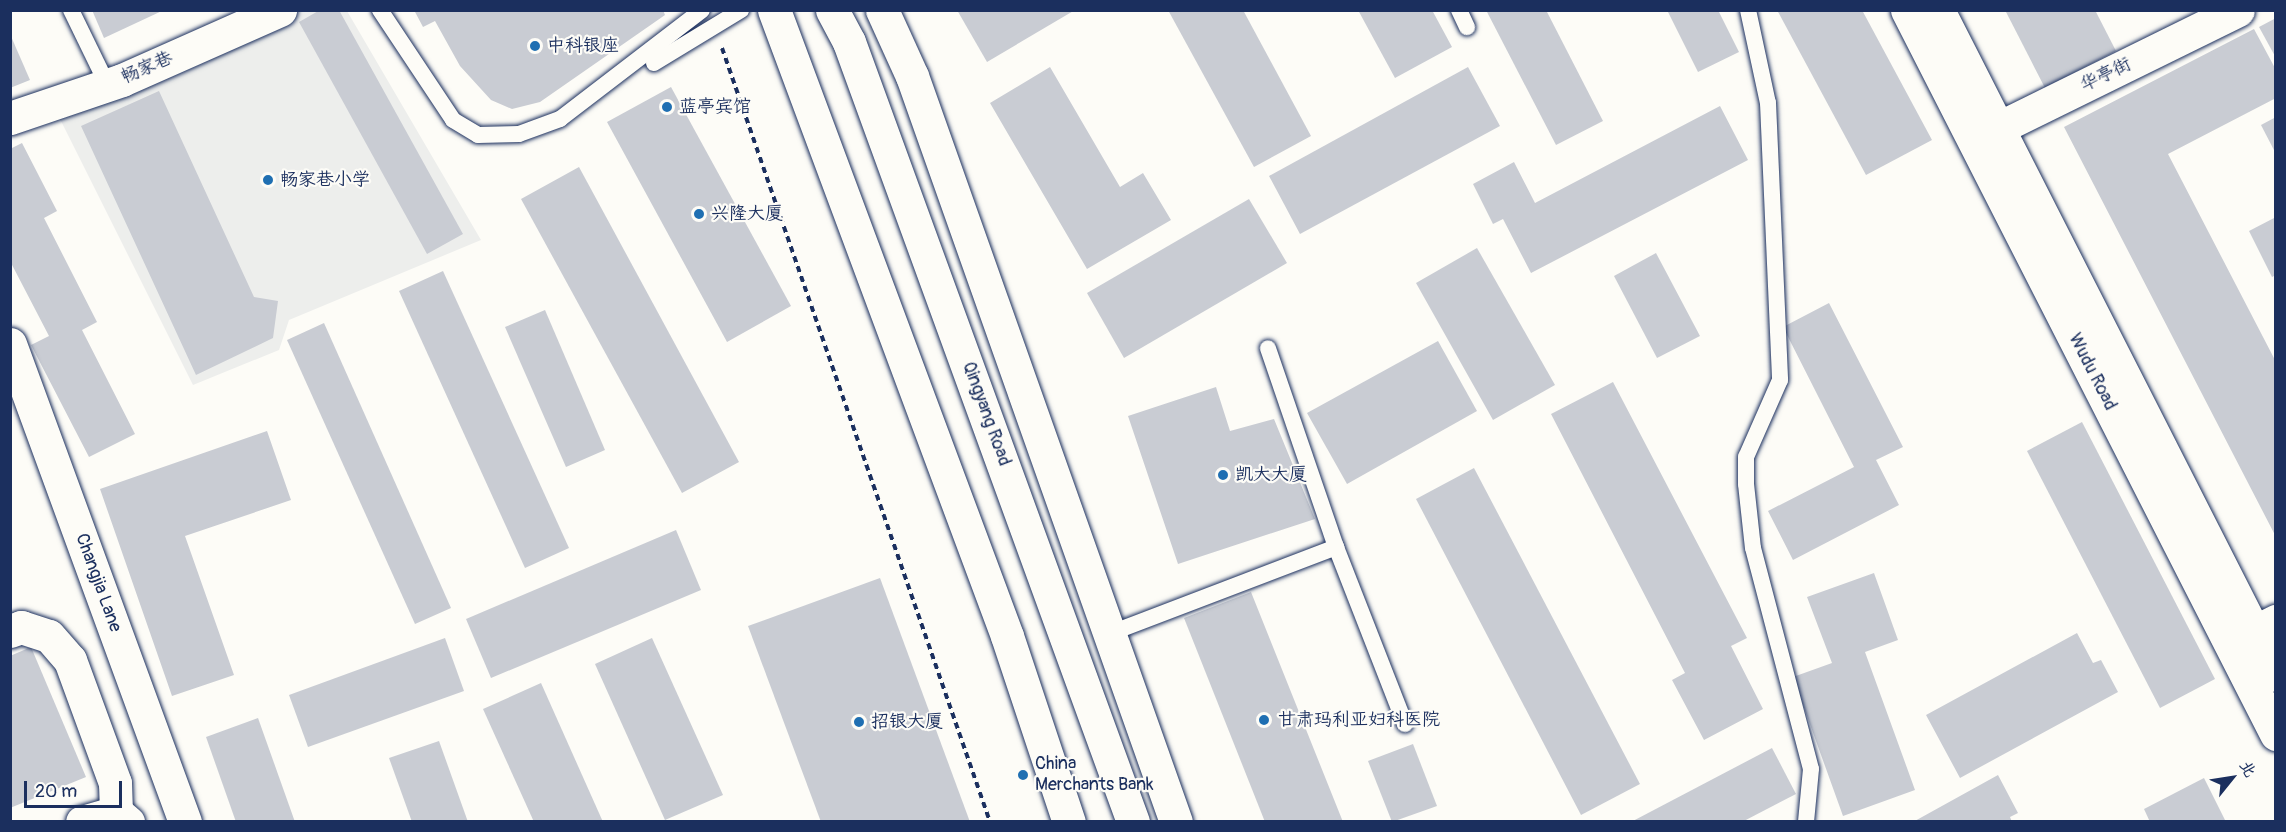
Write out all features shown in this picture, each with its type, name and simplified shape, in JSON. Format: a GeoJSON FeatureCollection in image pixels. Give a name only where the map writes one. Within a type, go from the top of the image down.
{"type":"FeatureCollection","features":[{"type":"Feature","properties":{"kind":"main road","name":"畅家巷"},"geometry":{"type":"LineString","coordinates":[[10,118],[107,84],[280,10]]}},
{"type":"Feature","properties":{"kind":"main road"},"geometry":{"type":"LineString","coordinates":[[774,10],[1002,625],[1069,822]]}},
{"type":"Feature","properties":{"kind":"main road","name":"Qingyang Road"},"geometry":{"type":"LineString","coordinates":[[831,10],[849,42],[1132,822]]}},
{"type":"Feature","properties":{"kind":"main road","name":"Wudu Road"},"geometry":{"type":"LineString","coordinates":[[1907,10],[1986,134],[2265,627],[2276,675]]}},
{"type":"Feature","properties":{"kind":"main road","name":"Wudu Road"},"geometry":{"type":"LineString","coordinates":[[1938,10],[1986,134],[2276,734]]}},
{"type":"Feature","properties":{"kind":"main road","name":"华亭街"},"geometry":{"type":"LineString","coordinates":[[1986,134],[2238,10]]}},
{"type":"Feature","properties":{"kind":"main road"},"geometry":{"type":"LineString","coordinates":[[886,12],[912,76],[1176,822]]}},
{"type":"Feature","properties":{"kind":"main road","name":"Changjia Lane"},"geometry":{"type":"LineString","coordinates":[[10,344],[180,820]]}},
{"type":"Feature","properties":{"kind":"main road"},"geometry":{"type":"LineString","coordinates":[[10,631],[21,627],[49,636],[70,660],[115,783],[122,817],[82,822]]}},
{"type":"Feature","properties":{"kind":"lane"},"geometry":{"type":"LineString","coordinates":[[71,10],[107,84]]}},
{"type":"Feature","properties":{"kind":"lane"},"geometry":{"type":"LineString","coordinates":[[380,10],[453,120],[478,135],[519,134],[560,118],[702,10]]}},
{"type":"Feature","properties":{"kind":"lane"},"geometry":{"type":"LineString","coordinates":[[654,63],[714,23],[741,10]]}},
{"type":"Feature","properties":{"kind":"lane"},"geometry":{"type":"LineString","coordinates":[[1459,10],[1467,27]]}},
{"type":"Feature","properties":{"kind":"lane"},"geometry":{"type":"LineString","coordinates":[[1748,10],[1768,103],[1780,380],[1746,457],[1746,484],[1753,548],[1810,769],[1806,822]]}},
{"type":"Feature","properties":{"kind":"lane"},"geometry":{"type":"LineString","coordinates":[[1268,348],[1336,547],[1405,724]]}},
{"type":"Feature","properties":{"kind":"lane"},"geometry":{"type":"LineString","coordinates":[[1111,633],[1336,547]]}},
{"type":"Feature","properties":{"kind":"path"},"geometry":{"type":"LineString","coordinates":[[714,23],[990,822]]}},
{"type":"Feature","properties":{"kind":"shaded area","name":"畅家巷小学"},"geometry":{"type":"Polygon","coordinates":[[[302,11],[347,11],[481,240],[289,320],[279,350],[193,385],[60,119],[302,11]]]}},
{"type":"Feature","properties":{"kind":"building"},"geometry":{"type":"Polygon","coordinates":[[[92,10],[164,10],[104,38],[92,10]]]}},
{"type":"Feature","properties":{"kind":"building"},"geometry":{"type":"Polygon","coordinates":[[[320,10],[339,10],[463,234],[427,254],[299,22],[320,10]]]}},
{"type":"Feature","properties":{"kind":"building","name":"中科银座"},"geometry":{"type":"Polygon","coordinates":[[[414,10],[663,10],[665,15],[540,102],[512,109],[491,100],[460,66],[435,21],[423,27],[414,10]]]}},
{"type":"Feature","properties":{"kind":"building"},"geometry":{"type":"Polygon","coordinates":[[[957,10],[1075,10],[987,62],[957,10]]]}},
{"type":"Feature","properties":{"kind":"building"},"geometry":{"type":"Polygon","coordinates":[[[1168,10],[1243,10],[1311,136],[1254,167],[1168,10]]]}},
{"type":"Feature","properties":{"kind":"building"},"geometry":{"type":"Polygon","coordinates":[[[1358,10],[1432,10],[1452,47],[1395,78],[1358,10]]]}},
{"type":"Feature","properties":{"kind":"building"},"geometry":{"type":"Polygon","coordinates":[[[1486,10],[1546,10],[1603,121],[1556,145],[1486,10]]]}},
{"type":"Feature","properties":{"kind":"building"},"geometry":{"type":"Polygon","coordinates":[[[1667,10],[1718,10],[1739,52],[1698,72],[1667,10]]]}},
{"type":"Feature","properties":{"kind":"building"},"geometry":{"type":"Polygon","coordinates":[[[1777,10],[1862,10],[1932,140],[1866,175],[1777,10]]]}},
{"type":"Feature","properties":{"kind":"building"},"geometry":{"type":"Polygon","coordinates":[[[2005,10],[2095,10],[2116,51],[2045,88],[2005,10]]]}},
{"type":"Feature","properties":{"kind":"building"},"geometry":{"type":"Polygon","coordinates":[[[2276,18],[2276,58],[2259,27],[2276,18]]]}},
{"type":"Feature","properties":{"kind":"building"},"geometry":{"type":"Polygon","coordinates":[[[2254,29],[2276,70],[2276,98],[2168,154],[2276,362],[2276,537],[2064,127],[2254,29]]]}},
{"type":"Feature","properties":{"kind":"building"},"geometry":{"type":"Polygon","coordinates":[[[10,34],[30,80],[10,88],[10,34]]]}},
{"type":"Feature","properties":{"kind":"building"},"geometry":{"type":"Polygon","coordinates":[[[1050,67],[1120,187],[1143,173],[1171,220],[1087,269],[990,103],[1050,67]]]}},
{"type":"Feature","properties":{"kind":"building"},"geometry":{"type":"Polygon","coordinates":[[[1468,67],[1500,126],[1300,234],[1269,176],[1468,67]]]}},
{"type":"Feature","properties":{"kind":"building","name":"兴隆大厦"},"geometry":{"type":"Polygon","coordinates":[[[671,87],[791,306],[727,342],[607,122],[671,87]]]}},
{"type":"Feature","properties":{"kind":"building"},"geometry":{"type":"Polygon","coordinates":[[[159,91],[254,297],[278,301],[273,338],[196,375],[81,126],[159,91]]]}},
{"type":"Feature","properties":{"kind":"building"},"geometry":{"type":"Polygon","coordinates":[[[1720,106],[1748,160],[1531,273],[1503,219],[1493,224],[1473,184],[1514,162],[1535,203],[1720,106]]]}},
{"type":"Feature","properties":{"kind":"building"},"geometry":{"type":"Polygon","coordinates":[[[2276,117],[2276,154],[2261,125],[2276,117]]]}},
{"type":"Feature","properties":{"kind":"building"},"geometry":{"type":"Polygon","coordinates":[[[22,143],[57,211],[44,218],[97,322],[82,330],[135,434],[89,457],[31,345],[49,336],[10,261],[10,149],[22,143]]]}},
{"type":"Feature","properties":{"kind":"building"},"geometry":{"type":"Polygon","coordinates":[[[579,167],[739,462],[682,493],[521,199],[579,167]]]}},
{"type":"Feature","properties":{"kind":"building"},"geometry":{"type":"Polygon","coordinates":[[[1249,199],[1287,263],[1124,358],[1087,293],[1249,199]]]}},
{"type":"Feature","properties":{"kind":"building"},"geometry":{"type":"Polygon","coordinates":[[[2276,217],[2276,275],[2272,277],[2249,231],[2276,217]]]}},
{"type":"Feature","properties":{"kind":"building"},"geometry":{"type":"Polygon","coordinates":[[[1477,248],[1555,385],[1493,420],[1416,283],[1477,248]]]}},
{"type":"Feature","properties":{"kind":"building"},"geometry":{"type":"Polygon","coordinates":[[[1656,253],[1700,336],[1657,358],[1614,276],[1656,253]]]}},
{"type":"Feature","properties":{"kind":"building"},"geometry":{"type":"Polygon","coordinates":[[[443,271],[569,548],[525,568],[399,291],[443,271]]]}},
{"type":"Feature","properties":{"kind":"building"},"geometry":{"type":"Polygon","coordinates":[[[1829,303],[1903,447],[1876,460],[1899,505],[1793,560],[1768,511],[1854,467],[1783,327],[1829,303]]]}},
{"type":"Feature","properties":{"kind":"building"},"geometry":{"type":"Polygon","coordinates":[[[545,310],[605,450],[566,467],[505,327],[545,310]]]}},
{"type":"Feature","properties":{"kind":"building"},"geometry":{"type":"Polygon","coordinates":[[[324,323],[451,608],[415,624],[287,340],[324,323]]]}},
{"type":"Feature","properties":{"kind":"building"},"geometry":{"type":"Polygon","coordinates":[[[1438,341],[1477,411],[1347,484],[1307,413],[1438,341]]]}},
{"type":"Feature","properties":{"kind":"building"},"geometry":{"type":"Polygon","coordinates":[[[1613,382],[1747,638],[1731,646],[1763,709],[1704,740],[1672,680],[1685,673],[1551,414],[1613,382]]]}},
{"type":"Feature","properties":{"kind":"building","name":"凯大大厦"},"geometry":{"type":"Polygon","coordinates":[[[1216,387],[1230,431],[1274,419],[1315,519],[1178,564],[1128,416],[1216,387]]]}},
{"type":"Feature","properties":{"kind":"building"},"geometry":{"type":"Polygon","coordinates":[[[2082,422],[2215,679],[2160,708],[2027,451],[2082,422]]]}},
{"type":"Feature","properties":{"kind":"building"},"geometry":{"type":"Polygon","coordinates":[[[267,431],[291,500],[185,536],[234,675],[172,696],[100,489],[267,431]]]}},
{"type":"Feature","properties":{"kind":"building"},"geometry":{"type":"Polygon","coordinates":[[[1474,468],[1640,784],[1581,815],[1416,499],[1474,468]]]}},
{"type":"Feature","properties":{"kind":"building"},"geometry":{"type":"Polygon","coordinates":[[[676,530],[701,590],[491,678],[466,619],[676,530]]]}},
{"type":"Feature","properties":{"kind":"building"},"geometry":{"type":"Polygon","coordinates":[[[1874,573],[1898,640],[1865,652],[1915,790],[1843,816],[1793,677],[1832,663],[1807,597],[1874,573]]]}},
{"type":"Feature","properties":{"kind":"building","name":"招银大厦"},"geometry":{"type":"Polygon","coordinates":[[[880,578],[970,822],[821,822],[748,626],[880,578]]]}},
{"type":"Feature","properties":{"kind":"building","name":"甘肃玛利亚妇科医院"},"geometry":{"type":"Polygon","coordinates":[[[1251,592],[1343,822],[1265,822],[1184,618],[1251,592]]]}},
{"type":"Feature","properties":{"kind":"building"},"geometry":{"type":"Polygon","coordinates":[[[2077,633],[2093,663],[2101,660],[2118,692],[1960,778],[1926,715],[2077,633]]]}},
{"type":"Feature","properties":{"kind":"building"},"geometry":{"type":"Polygon","coordinates":[[[445,638],[464,691],[308,747],[289,695],[445,638]]]}},
{"type":"Feature","properties":{"kind":"building"},"geometry":{"type":"Polygon","coordinates":[[[652,638],[723,795],[665,820],[595,664],[652,638]]]}},
{"type":"Feature","properties":{"kind":"building"},"geometry":{"type":"Polygon","coordinates":[[[31,647],[86,777],[10,808],[10,656],[31,647]]]}},
{"type":"Feature","properties":{"kind":"building"},"geometry":{"type":"Polygon","coordinates":[[[541,683],[603,822],[534,822],[483,709],[541,683]]]}},
{"type":"Feature","properties":{"kind":"building"},"geometry":{"type":"Polygon","coordinates":[[[258,718],[295,822],[236,822],[206,737],[258,718]]]}},
{"type":"Feature","properties":{"kind":"building"},"geometry":{"type":"Polygon","coordinates":[[[439,741],[468,822],[412,822],[389,758],[439,741]]]}},
{"type":"Feature","properties":{"kind":"building"},"geometry":{"type":"Polygon","coordinates":[[[1413,744],[1437,806],[1392,822],[1368,761],[1413,744]]]}},
{"type":"Feature","properties":{"kind":"building"},"geometry":{"type":"Polygon","coordinates":[[[1772,748],[1796,794],[1742,822],[1631,822],[1772,748]]]}},
{"type":"Feature","properties":{"kind":"building"},"geometry":{"type":"Polygon","coordinates":[[[1998,775],[2018,813],[2010,817],[2012,822],[1913,822],[1998,775]]]}},
{"type":"Feature","properties":{"kind":"building"},"geometry":{"type":"Polygon","coordinates":[[[2204,778],[2226,822],[2150,822],[2144,809],[2204,778]]]}},
{"type":"Feature","properties":{"kind":"place","name":"中科银座"},"geometry":{"type":"Point","coordinates":[535,46]}},
{"type":"Feature","properties":{"kind":"place","name":"蓝亭宾馆"},"geometry":{"type":"Point","coordinates":[667,107]}},
{"type":"Feature","properties":{"kind":"place","name":"畅家巷小学"},"geometry":{"type":"Point","coordinates":[268,180]}},
{"type":"Feature","properties":{"kind":"place","name":"兴隆大厦"},"geometry":{"type":"Point","coordinates":[699,214]}},
{"type":"Feature","properties":{"kind":"place","name":"凯大大厦"},"geometry":{"type":"Point","coordinates":[1223,475]}},
{"type":"Feature","properties":{"kind":"place","name":"甘肃玛利亚妇科医院"},"geometry":{"type":"Point","coordinates":[1264,720]}},
{"type":"Feature","properties":{"kind":"place","name":"招银大厦"},"geometry":{"type":"Point","coordinates":[859,722]}},
{"type":"Feature","properties":{"kind":"place","name":"China Merchants Bank"},"geometry":{"type":"Point","coordinates":[1023,775]}}]}
